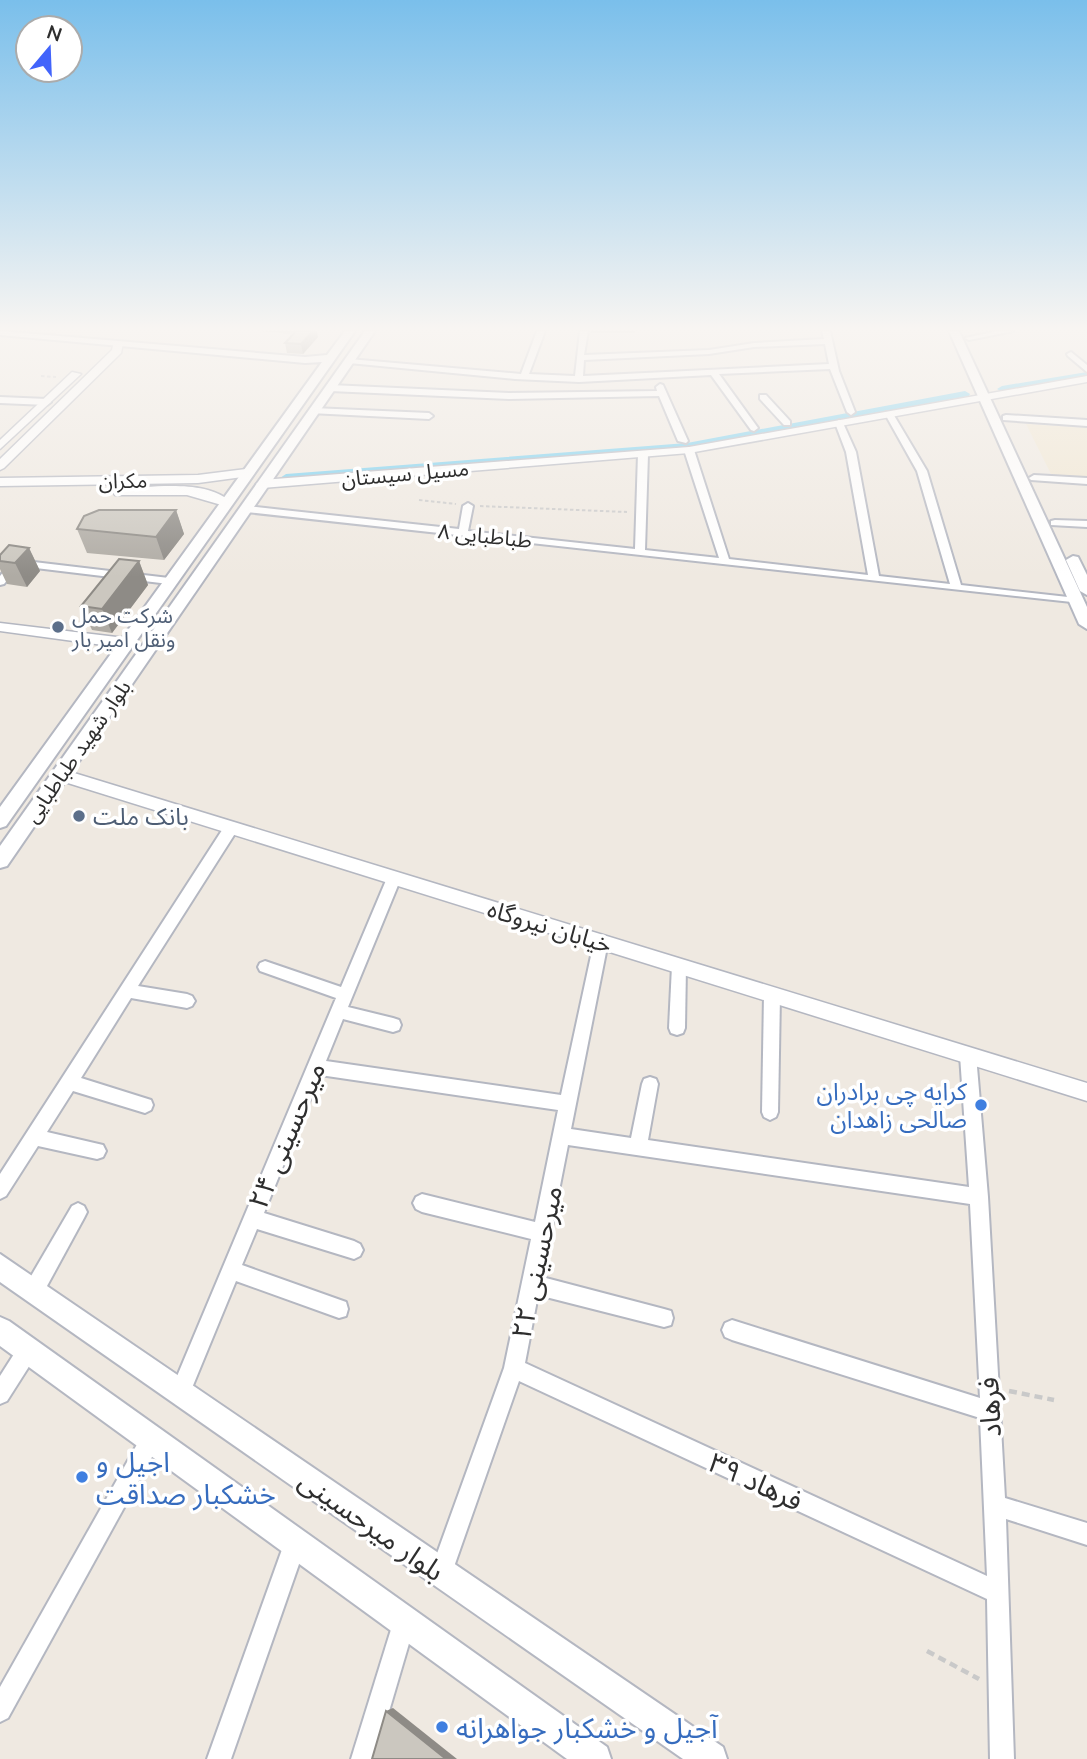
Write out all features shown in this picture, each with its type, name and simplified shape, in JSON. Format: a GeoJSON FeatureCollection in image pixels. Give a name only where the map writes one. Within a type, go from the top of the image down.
{"type":"FeatureCollection","features":[{"type":"Feature","properties":{"kind":"main road","name":"بلوار شهید طباطبایی"},"geometry":{"type":"LineString","coordinates":[[0,821],[291,413]]}},
{"type":"Feature","properties":{"kind":"main road","name":"بلوار شهید طباطبایی"},"geometry":{"type":"LineString","coordinates":[[0,861],[312,413]]}},
{"type":"Feature","properties":{"kind":"main road"},"geometry":{"type":"LineString","coordinates":[[997,413],[1087,624]]}},
{"type":"Feature","properties":{"kind":"main road"},"geometry":{"type":"LineString","coordinates":[[1003,413],[1085,583]]}},
{"type":"Feature","properties":{"kind":"main road","name":"بلوار میرحسینی"},"geometry":{"type":"LineString","coordinates":[[0,1267],[711,1759]]}},
{"type":"Feature","properties":{"kind":"main road"},"geometry":{"type":"LineString","coordinates":[[0,1330],[595,1759]]}},
{"type":"Feature","properties":{"kind":"street"},"geometry":{"type":"LineString","coordinates":[[0,446],[35,413]]}},
{"type":"Feature","properties":{"kind":"street"},"geometry":{"type":"LineString","coordinates":[[0,466],[52,413]]}},
{"type":"Feature","properties":{"kind":"street"},"geometry":{"type":"LineString","coordinates":[[374,413],[429,415]]}},
{"type":"Feature","properties":{"kind":"street"},"geometry":{"type":"LineString","coordinates":[[672,413],[686,445],[725,562]]}},
{"type":"Feature","properties":{"kind":"street"},"geometry":{"type":"LineString","coordinates":[[743,413],[754,428]]}},
{"type":"Feature","properties":{"kind":"street"},"geometry":{"type":"LineString","coordinates":[[778,413],[787,423]]}},
{"type":"Feature","properties":{"kind":"street","name":"مسیل سیستان"},"geometry":{"type":"LineString","coordinates":[[266,479],[643,454],[754,428],[845,413]]}},
{"type":"Feature","properties":{"kind":"street","name":"مسیل سیستان"},"geometry":{"type":"LineString","coordinates":[[266,479],[686,445],[893,413]]}},
{"type":"Feature","properties":{"kind":"street"},"geometry":{"type":"LineString","coordinates":[[889,414],[922,471],[957,588]]}},
{"type":"Feature","properties":{"kind":"street"},"geometry":{"type":"LineString","coordinates":[[1006,418],[1087,423]]}},
{"type":"Feature","properties":{"kind":"street"},"geometry":{"type":"LineString","coordinates":[[839,423],[851,452],[874,578]]}},
{"type":"Feature","properties":{"kind":"street"},"geometry":{"type":"LineString","coordinates":[[640,552],[643,454]]}},
{"type":"Feature","properties":{"kind":"street","name":"مکران"},"geometry":{"type":"LineString","coordinates":[[0,482],[217,478],[246,473]]}},
{"type":"Feature","properties":{"kind":"street"},"geometry":{"type":"LineString","coordinates":[[210,494],[218,485],[217,478]]}},
{"type":"Feature","properties":{"kind":"street"},"geometry":{"type":"LineString","coordinates":[[1034,478],[1087,481]]}},
{"type":"Feature","properties":{"kind":"street","name":"مکران"},"geometry":{"type":"LineString","coordinates":[[0,493],[192,492],[210,494],[225,502]]}},
{"type":"Feature","properties":{"kind":"street"},"geometry":{"type":"LineString","coordinates":[[463,533],[468,506]]}},
{"type":"Feature","properties":{"kind":"street","name":"طباطبایی ۸"},"geometry":{"type":"LineString","coordinates":[[246,509],[1077,601]]}},
{"type":"Feature","properties":{"kind":"street"},"geometry":{"type":"LineString","coordinates":[[1055,523],[1087,524]]}},
{"type":"Feature","properties":{"kind":"street"},"geometry":{"type":"LineString","coordinates":[[0,561],[169,581]]}},
{"type":"Feature","properties":{"kind":"street"},"geometry":{"type":"LineString","coordinates":[[0,582],[17,563]]}},
{"type":"Feature","properties":{"kind":"street"},"geometry":{"type":"LineString","coordinates":[[0,627],[125,643]]}},
{"type":"Feature","properties":{"kind":"street","name":"خیابان نیروگاه"},"geometry":{"type":"LineString","coordinates":[[61,775],[1087,1092]]}},
{"type":"Feature","properties":{"kind":"street"},"geometry":{"type":"LineString","coordinates":[[0,1190],[231,828]]}},
{"type":"Feature","properties":{"kind":"street","name":"میرحسینی ۲۴"},"geometry":{"type":"LineString","coordinates":[[180,1393],[394,878]]}},
{"type":"Feature","properties":{"kind":"street","name":"میرحسینی ۲۲"},"geometry":{"type":"LineString","coordinates":[[441,1573],[514,1368],[601,942]]}},
{"type":"Feature","properties":{"kind":"street"},"geometry":{"type":"LineString","coordinates":[[677,1028],[679,966]]}},
{"type":"Feature","properties":{"kind":"street"},"geometry":{"type":"LineString","coordinates":[[265,967],[393,1025]]}},
{"type":"Feature","properties":{"kind":"street"},"geometry":{"type":"LineString","coordinates":[[127,991],[187,1001]]}},
{"type":"Feature","properties":{"kind":"street"},"geometry":{"type":"LineString","coordinates":[[770,1112],[772,995]]}},
{"type":"Feature","properties":{"kind":"street","name":"فرهاد"},"geometry":{"type":"LineString","coordinates":[[968,1055],[979,1197],[994,1505],[1002,1759]]}},
{"type":"Feature","properties":{"kind":"street"},"geometry":{"type":"LineString","coordinates":[[315,1067],[568,1104]]}},
{"type":"Feature","properties":{"kind":"street"},"geometry":{"type":"LineString","coordinates":[[69,1082],[145,1105]]}},
{"type":"Feature","properties":{"kind":"street"},"geometry":{"type":"LineString","coordinates":[[638,1147],[650,1084]]}},
{"type":"Feature","properties":{"kind":"street"},"geometry":{"type":"LineString","coordinates":[[561,1136],[979,1197]]}},
{"type":"Feature","properties":{"kind":"street"},"geometry":{"type":"LineString","coordinates":[[34,1137],[97,1151]]}},
{"type":"Feature","properties":{"kind":"street"},"geometry":{"type":"LineString","coordinates":[[422,1203],[542,1233]]}},
{"type":"Feature","properties":{"kind":"street"},"geometry":{"type":"LineString","coordinates":[[34,1290],[78,1212]]}},
{"type":"Feature","properties":{"kind":"street"},"geometry":{"type":"LineString","coordinates":[[251,1218],[354,1250]]}},
{"type":"Feature","properties":{"kind":"street"},"geometry":{"type":"LineString","coordinates":[[230,1270],[339,1309]]}},
{"type":"Feature","properties":{"kind":"street"},"geometry":{"type":"LineString","coordinates":[[531,1284],[664,1318]]}},
{"type":"Feature","properties":{"kind":"street"},"geometry":{"type":"LineString","coordinates":[[732,1330],[989,1411]]}},
{"type":"Feature","properties":{"kind":"street"},"geometry":{"type":"LineString","coordinates":[[0,1394],[28,1350]]}},
{"type":"Feature","properties":{"kind":"street","name":"فرهاد ۳۹"},"geometry":{"type":"LineString","coordinates":[[514,1368],[998,1592]]}},
{"type":"Feature","properties":{"kind":"street"},"geometry":{"type":"LineString","coordinates":[[0,1710],[151,1439]]}},
{"type":"Feature","properties":{"kind":"street"},"geometry":{"type":"LineString","coordinates":[[994,1505],[1087,1534]]}},
{"type":"Feature","properties":{"kind":"street"},"geometry":{"type":"LineString","coordinates":[[219,1759],[295,1544]]}},
{"type":"Feature","properties":{"kind":"street"},"geometry":{"type":"LineString","coordinates":[[363,1759],[404,1623]]}},
{"type":"Feature","properties":{"kind":"path"},"geometry":{"type":"LineString","coordinates":[[419,500],[468,506],[641,513]]}},
{"type":"Feature","properties":{"kind":"path"},"geometry":{"type":"LineString","coordinates":[[988,1387],[1054,1400]]}},
{"type":"Feature","properties":{"kind":"path"},"geometry":{"type":"LineString","coordinates":[[927,1651],[998,1689]]}},
{"type":"Feature","properties":{"kind":"shaded area"},"geometry":{"type":"Polygon","coordinates":[[[1026,424],[1087,428],[1087,478],[1052,476],[1026,424]]]}},
{"type":"Feature","properties":{"kind":"building"},"geometry":{"type":"Polygon","coordinates":[[[99,510],[176,510],[156,537],[77,529],[84,516],[99,510]]]}},
{"type":"Feature","properties":{"kind":"building"},"geometry":{"type":"Polygon","coordinates":[[[9,545],[29,548],[15,563],[0,561],[0,555],[9,545]]]}},
{"type":"Feature","properties":{"kind":"building"},"geometry":{"type":"Polygon","coordinates":[[[119,559],[139,561],[102,609],[81,606],[119,559]]]}},
{"type":"Feature","properties":{"kind":"building"},"geometry":{"type":"Polygon","coordinates":[[[386,1711],[446,1759],[372,1759],[386,1711]]]}},
{"type":"Feature","properties":{"kind":"waterway"},"geometry":{"type":"LineString","coordinates":[[286,478],[687,446],[863,413]]}},
{"type":"Feature","properties":{"kind":"place","name":"شرکت حمل ونقل امیر بار"},"geometry":{"type":"Point","coordinates":[58,627]}},
{"type":"Feature","properties":{"kind":"place","name":"بانک ملت"},"geometry":{"type":"Point","coordinates":[79,816]}},
{"type":"Feature","properties":{"kind":"place","name":"کرایه چی برادران صالحی زاهدان"},"geometry":{"type":"Point","coordinates":[981,1105]}},
{"type":"Feature","properties":{"kind":"place","name":"اجیل و خشکبار صداقت"},"geometry":{"type":"Point","coordinates":[82,1477]}},
{"type":"Feature","properties":{"kind":"place","name":"آجیل و خشکبار جواهرانه"},"geometry":{"type":"Point","coordinates":[442,1727]}}]}
